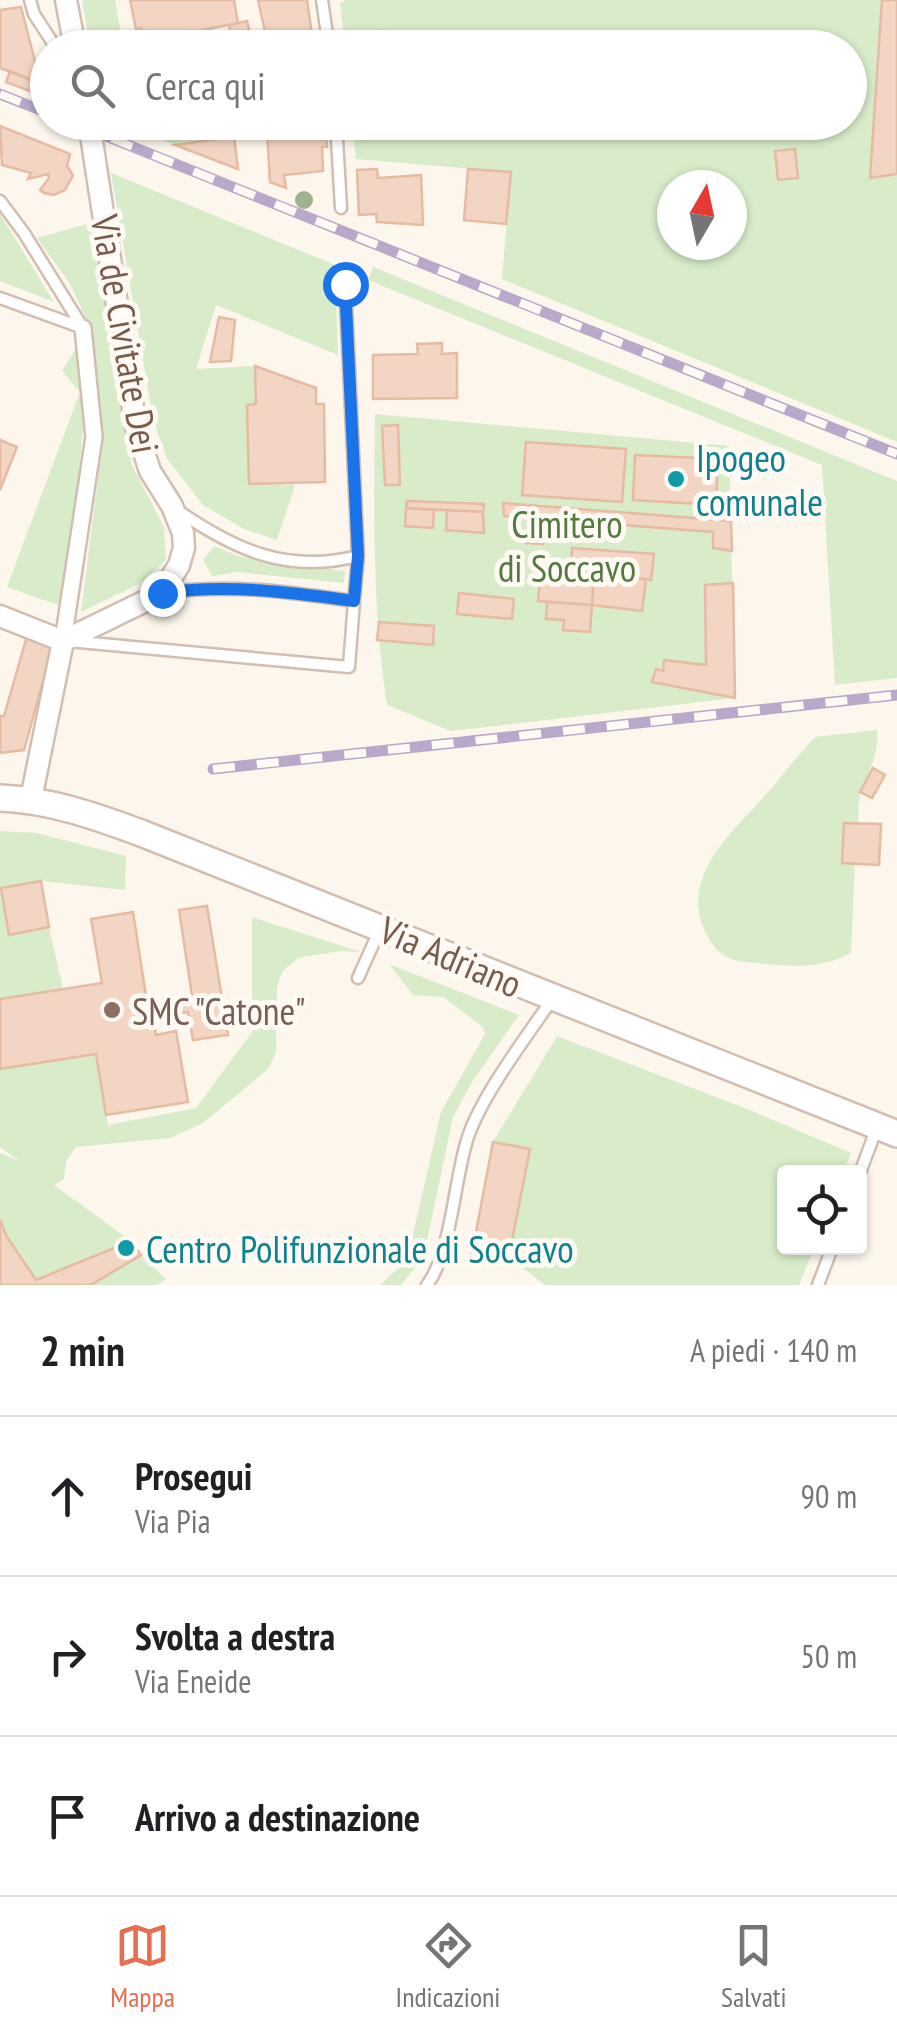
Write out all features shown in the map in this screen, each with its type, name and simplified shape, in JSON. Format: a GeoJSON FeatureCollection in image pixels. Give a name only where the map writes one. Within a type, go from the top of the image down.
{"type":"FeatureCollection","features":[{"type":"Feature","properties":{"kind":"street"},"geometry":{"type":"LineString","coordinates":[[66,0],[72,30]]}},
{"type":"Feature","properties":{"kind":"street","name":"Via de Civitate Dei"},"geometry":{"type":"LineString","coordinates":[[93,140],[136,428],[150,470],[172,506],[182,533],[184,548],[179,565],[162,593]]}},
{"type":"Feature","properties":{"kind":"street"},"geometry":{"type":"LineString","coordinates":[[30,799],[63,641],[94,437],[83,328]]}},
{"type":"Feature","properties":{"kind":"street"},"geometry":{"type":"LineString","coordinates":[[0,616],[63,641],[162,593]]}},
{"type":"Feature","properties":{"kind":"street","name":"Via Adriano"},"geometry":{"type":"LineString","coordinates":[[0,798],[30,799],[88,813],[382,926],[552,998],[887,1130]]}},
{"type":"Feature","properties":{"kind":"lane"},"geometry":{"type":"LineString","coordinates":[[30,0],[44,30]]}},
{"type":"Feature","properties":{"kind":"lane"},"geometry":{"type":"LineString","coordinates":[[322,0],[326,30]]}},
{"type":"Feature","properties":{"kind":"lane"},"geometry":{"type":"LineString","coordinates":[[337,140],[342,208]]}},
{"type":"Feature","properties":{"kind":"lane"},"geometry":{"type":"LineString","coordinates":[[0,202],[83,328]]}},
{"type":"Feature","properties":{"kind":"lane"},"geometry":{"type":"LineString","coordinates":[[63,641],[349,667],[358,556],[345,284]]}},
{"type":"Feature","properties":{"kind":"lane"},"geometry":{"type":"LineString","coordinates":[[0,298],[83,328]]}},
{"type":"Feature","properties":{"kind":"lane"},"geometry":{"type":"LineString","coordinates":[[172,506],[212,534],[264,556],[325,564],[358,556]]}},
{"type":"Feature","properties":{"kind":"lane"},"geometry":{"type":"LineString","coordinates":[[162,593],[207,586],[262,588],[354,601]]}},
{"type":"Feature","properties":{"kind":"lane"},"geometry":{"type":"LineString","coordinates":[[358,978],[382,926]]}},
{"type":"Feature","properties":{"kind":"lane"},"geometry":{"type":"LineString","coordinates":[[427,1285],[442,1256],[468,1134],[500,1076],[552,998]]}},
{"type":"Feature","properties":{"kind":"lane"},"geometry":{"type":"LineString","coordinates":[[865,1165],[887,1130]]}},
{"type":"Feature","properties":{"kind":"lane"},"geometry":{"type":"LineString","coordinates":[[818,1285],[829,1255]]}},
{"type":"Feature","properties":{"kind":"green space"},"geometry":{"type":"Polygon","coordinates":[[[82,0],[115,0],[120,30],[87,30],[82,0]]]}},
{"type":"Feature","properties":{"kind":"green space"},"geometry":{"type":"Polygon","coordinates":[[[882,0],[871,177],[897,174],[897,442],[502,279],[511,172],[356,159],[354,140],[867,140],[867,30],[343,30],[340,3],[882,0]]]}},
{"type":"Feature","properties":{"kind":"green space"},"geometry":{"type":"Polygon","coordinates":[[[162,140],[210,140],[175,145],[162,140]]]}},
{"type":"Feature","properties":{"kind":"green space"},"geometry":{"type":"Polygon","coordinates":[[[111,173],[335,265],[338,355],[216,305],[196,369],[255,366],[256,404],[247,405],[249,483],[295,485],[277,540],[244,529],[203,505],[167,459],[153,419],[111,173]]]}},
{"type":"Feature","properties":{"kind":"green space"},"geometry":{"type":"Polygon","coordinates":[[[0,214],[54,302],[0,281],[0,214]]]}},
{"type":"Feature","properties":{"kind":"green space"},"geometry":{"type":"Polygon","coordinates":[[[94,222],[132,465],[164,527],[166,560],[139,584],[81,612],[103,439],[90,327],[70,284],[37,238],[94,222]]]}},
{"type":"Feature","properties":{"kind":"green space"},"geometry":{"type":"Polygon","coordinates":[[[373,267],[897,481],[897,678],[835,685],[822,465],[368,280],[373,267]]]}},
{"type":"Feature","properties":{"kind":"green space"},"geometry":{"type":"Polygon","coordinates":[[[77,347],[85,405],[76,507],[61,606],[7,587],[80,392],[62,371],[77,347]]]}},
{"type":"Feature","properties":{"kind":"green space","name":"Cimitero di Soccavo"},"geometry":{"type":"Polygon","coordinates":[[[375,414],[729,446],[735,698],[451,731],[387,705],[376,597],[375,414]]]}},
{"type":"Feature","properties":{"kind":"green space"},"geometry":{"type":"Polygon","coordinates":[[[214,546],[241,557],[345,571],[344,583],[238,572],[212,576],[203,560],[214,546]]]}},
{"type":"Feature","properties":{"kind":"green space"},"geometry":{"type":"Polygon","coordinates":[[[877,730],[875,754],[860,797],[858,823],[844,823],[855,863],[851,953],[825,963],[800,966],[733,960],[722,954],[709,939],[699,912],[699,892],[714,854],[815,737],[877,730]]]}},
{"type":"Feature","properties":{"kind":"green space"},"geometry":{"type":"Polygon","coordinates":[[[0,831],[37,833],[126,856],[125,890],[41,881],[1,888],[9,934],[49,927],[63,989],[0,999],[0,831]]]}},
{"type":"Feature","properties":{"kind":"green space"},"geometry":{"type":"Polygon","coordinates":[[[252,917],[361,952],[298,958],[282,972],[277,986],[276,1052],[268,1069],[203,1123],[170,1138],[76,1147],[66,1161],[64,1179],[54,1185],[131,1241],[36,1280],[0,1220],[0,1153],[19,1161],[0,1147],[0,1069],[96,1054],[108,1125],[196,1108],[252,1032],[252,917]]]}},
{"type":"Feature","properties":{"kind":"green space"},"geometry":{"type":"Polygon","coordinates":[[[389,964],[519,1015],[472,1082],[453,1117],[427,1241],[421,1260],[401,1285],[380,1285],[403,1264],[409,1252],[441,1112],[485,1034],[483,1027],[443,997],[413,995],[389,964]]]}},
{"type":"Feature","properties":{"kind":"green space"},"geometry":{"type":"Polygon","coordinates":[[[557,1036],[851,1153],[846,1165],[777,1165],[777,1255],[811,1255],[799,1285],[545,1285],[508,1261],[530,1150],[493,1142],[557,1036]]]}},
{"type":"Feature","properties":{"kind":"green space"},"geometry":{"type":"Polygon","coordinates":[[[141,1255],[166,1279],[157,1285],[91,1285],[141,1255]]]}},
{"type":"Feature","properties":{"kind":"building"},"geometry":{"type":"Polygon","coordinates":[[[130,0],[234,0],[238,23],[203,30],[136,29],[130,0]]]}},
{"type":"Feature","properties":{"kind":"building"},"geometry":{"type":"Polygon","coordinates":[[[258,0],[307,0],[311,30],[265,30],[258,0]]]}},
{"type":"Feature","properties":{"kind":"building"},"geometry":{"type":"Polygon","coordinates":[[[882,0],[897,0],[897,174],[870,178],[882,0]]]}},
{"type":"Feature","properties":{"kind":"building"},"geometry":{"type":"Polygon","coordinates":[[[21,7],[30,42],[30,80],[0,68],[0,10],[21,7]]]}},
{"type":"Feature","properties":{"kind":"building"},"geometry":{"type":"Polygon","coordinates":[[[247,21],[249,30],[230,30],[229,25],[247,21]]]}},
{"type":"Feature","properties":{"kind":"building"},"geometry":{"type":"Polygon","coordinates":[[[10,71],[30,79],[30,91],[6,82],[10,71]]]}},
{"type":"Feature","properties":{"kind":"building"},"geometry":{"type":"Polygon","coordinates":[[[0,126],[70,154],[67,166],[73,175],[65,190],[54,195],[40,190],[48,174],[28,179],[31,173],[2,165],[0,126]]]}},
{"type":"Feature","properties":{"kind":"building"},"geometry":{"type":"Polygon","coordinates":[[[234,140],[238,169],[175,145],[234,140]]]}},
{"type":"Feature","properties":{"kind":"building"},"geometry":{"type":"Polygon","coordinates":[[[268,140],[326,140],[327,147],[322,147],[323,171],[284,175],[286,188],[270,182],[268,140]]]}},
{"type":"Feature","properties":{"kind":"building"},"geometry":{"type":"Polygon","coordinates":[[[795,149],[798,178],[778,180],[775,151],[795,149]]]}},
{"type":"Feature","properties":{"kind":"building"},"geometry":{"type":"Polygon","coordinates":[[[377,169],[378,178],[421,175],[423,225],[377,222],[376,214],[359,215],[357,170],[377,169]]]}},
{"type":"Feature","properties":{"kind":"building"},"geometry":{"type":"Polygon","coordinates":[[[468,169],[511,172],[506,224],[464,220],[468,169]]]}},
{"type":"Feature","properties":{"kind":"building"},"geometry":{"type":"Polygon","coordinates":[[[219,317],[235,320],[231,361],[210,362],[219,317]]]}},
{"type":"Feature","properties":{"kind":"building"},"geometry":{"type":"Polygon","coordinates":[[[442,343],[442,354],[457,353],[457,398],[373,399],[373,355],[418,354],[417,344],[442,343]]]}},
{"type":"Feature","properties":{"kind":"building"},"geometry":{"type":"Polygon","coordinates":[[[255,366],[316,388],[316,404],[324,404],[325,482],[249,484],[247,405],[256,404],[255,366]]]}},
{"type":"Feature","properties":{"kind":"building"},"geometry":{"type":"Polygon","coordinates":[[[398,425],[400,485],[385,485],[382,426],[398,425]]]}},
{"type":"Feature","properties":{"kind":"building"},"geometry":{"type":"Polygon","coordinates":[[[0,440],[17,447],[0,490],[0,440]]]}},
{"type":"Feature","properties":{"kind":"building"},"geometry":{"type":"Polygon","coordinates":[[[526,442],[626,449],[622,502],[522,495],[526,442]]]}},
{"type":"Feature","properties":{"kind":"building","name":"Ipogeo comunale"},"geometry":{"type":"Polygon","coordinates":[[[635,455],[718,459],[716,505],[633,500],[635,455]]]}},
{"type":"Feature","properties":{"kind":"building"},"geometry":{"type":"Polygon","coordinates":[[[407,501],[484,504],[483,512],[406,508],[407,501]]]}},
{"type":"Feature","properties":{"kind":"building"},"geometry":{"type":"Polygon","coordinates":[[[503,503],[731,521],[732,551],[713,548],[713,532],[504,516],[503,503]]]}},
{"type":"Feature","properties":{"kind":"building"},"geometry":{"type":"Polygon","coordinates":[[[406,508],[434,510],[433,528],[405,526],[406,508]]]}},
{"type":"Feature","properties":{"kind":"building"},"geometry":{"type":"Polygon","coordinates":[[[447,510],[483,512],[484,533],[446,530],[447,510]]]}},
{"type":"Feature","properties":{"kind":"building"},"geometry":{"type":"Polygon","coordinates":[[[528,518],[545,520],[543,544],[526,543],[528,518]]]}},
{"type":"Feature","properties":{"kind":"building"},"geometry":{"type":"Polygon","coordinates":[[[572,548],[654,554],[651,580],[571,571],[572,548]]]}},
{"type":"Feature","properties":{"kind":"building"},"geometry":{"type":"Polygon","coordinates":[[[541,569],[594,573],[592,605],[538,601],[541,569]]]}},
{"type":"Feature","properties":{"kind":"building"},"geometry":{"type":"Polygon","coordinates":[[[594,573],[646,579],[642,611],[592,605],[594,573]]]}},
{"type":"Feature","properties":{"kind":"building"},"geometry":{"type":"Polygon","coordinates":[[[733,583],[735,698],[652,682],[656,669],[663,671],[664,660],[706,665],[705,585],[733,583]]]}},
{"type":"Feature","properties":{"kind":"building"},"geometry":{"type":"Polygon","coordinates":[[[459,593],[514,599],[512,619],[457,614],[459,593]]]}},
{"type":"Feature","properties":{"kind":"building"},"geometry":{"type":"Polygon","coordinates":[[[547,602],[592,605],[590,632],[563,630],[564,620],[546,619],[547,602]]]}},
{"type":"Feature","properties":{"kind":"building"},"geometry":{"type":"Polygon","coordinates":[[[379,622],[434,626],[433,645],[377,640],[379,622]]]}},
{"type":"Feature","properties":{"kind":"building"},"geometry":{"type":"Polygon","coordinates":[[[27,636],[53,645],[24,750],[0,753],[0,716],[4,716],[27,636]]]}},
{"type":"Feature","properties":{"kind":"building"},"geometry":{"type":"Polygon","coordinates":[[[873,768],[885,775],[872,798],[860,792],[873,768]]]}},
{"type":"Feature","properties":{"kind":"building"},"geometry":{"type":"Polygon","coordinates":[[[844,823],[881,824],[879,865],[842,863],[844,823]]]}},
{"type":"Feature","properties":{"kind":"building"},"geometry":{"type":"Polygon","coordinates":[[[41,881],[49,927],[9,935],[1,888],[41,881]]]}},
{"type":"Feature","properties":{"kind":"building","name":"SMC \"Catone\""},"geometry":{"type":"Polygon","coordinates":[[[207,906],[228,1035],[193,1040],[188,1012],[153,1018],[156,1035],[176,1031],[188,1102],[106,1115],[96,1054],[0,1069],[0,999],[102,983],[91,919],[133,912],[148,1009],[193,1002],[179,910],[207,906]]]}},
{"type":"Feature","properties":{"kind":"building"},"geometry":{"type":"Polygon","coordinates":[[[493,1142],[530,1149],[508,1261],[472,1253],[493,1142]]]}},
{"type":"Feature","properties":{"kind":"building","name":"Centro Polifunzionale di Soccavo"},"geometry":{"type":"Polygon","coordinates":[[[0,1220],[36,1280],[131,1241],[141,1255],[91,1285],[0,1285],[0,1220]]]}},
{"type":"Feature","properties":{"kind":"railway"},"geometry":{"type":"LineString","coordinates":[[0,94],[30,106]]}},
{"type":"Feature","properties":{"kind":"railway"},"geometry":{"type":"LineString","coordinates":[[116,140],[897,454]]}},
{"type":"Feature","properties":{"kind":"railway"},"geometry":{"type":"LineString","coordinates":[[213,769],[897,695]]}},
{"type":"Feature","properties":{"kind":"place","name":"Ipogeo comunale"},"geometry":{"type":"Point","coordinates":[676,479]}},
{"type":"Feature","properties":{"kind":"place","name":"SMC \"Catone\""},"geometry":{"type":"Point","coordinates":[112,1010]}},
{"type":"Feature","properties":{"kind":"place","name":"Centro Polifunzionale di Soccavo"},"geometry":{"type":"Point","coordinates":[126,1248]}},
{"type":"Feature","properties":{"kind":"route"},"geometry":{"type":"LineString","coordinates":[[162,593],[207,586],[262,588],[354,601],[358,556],[345,284]]}}]}
